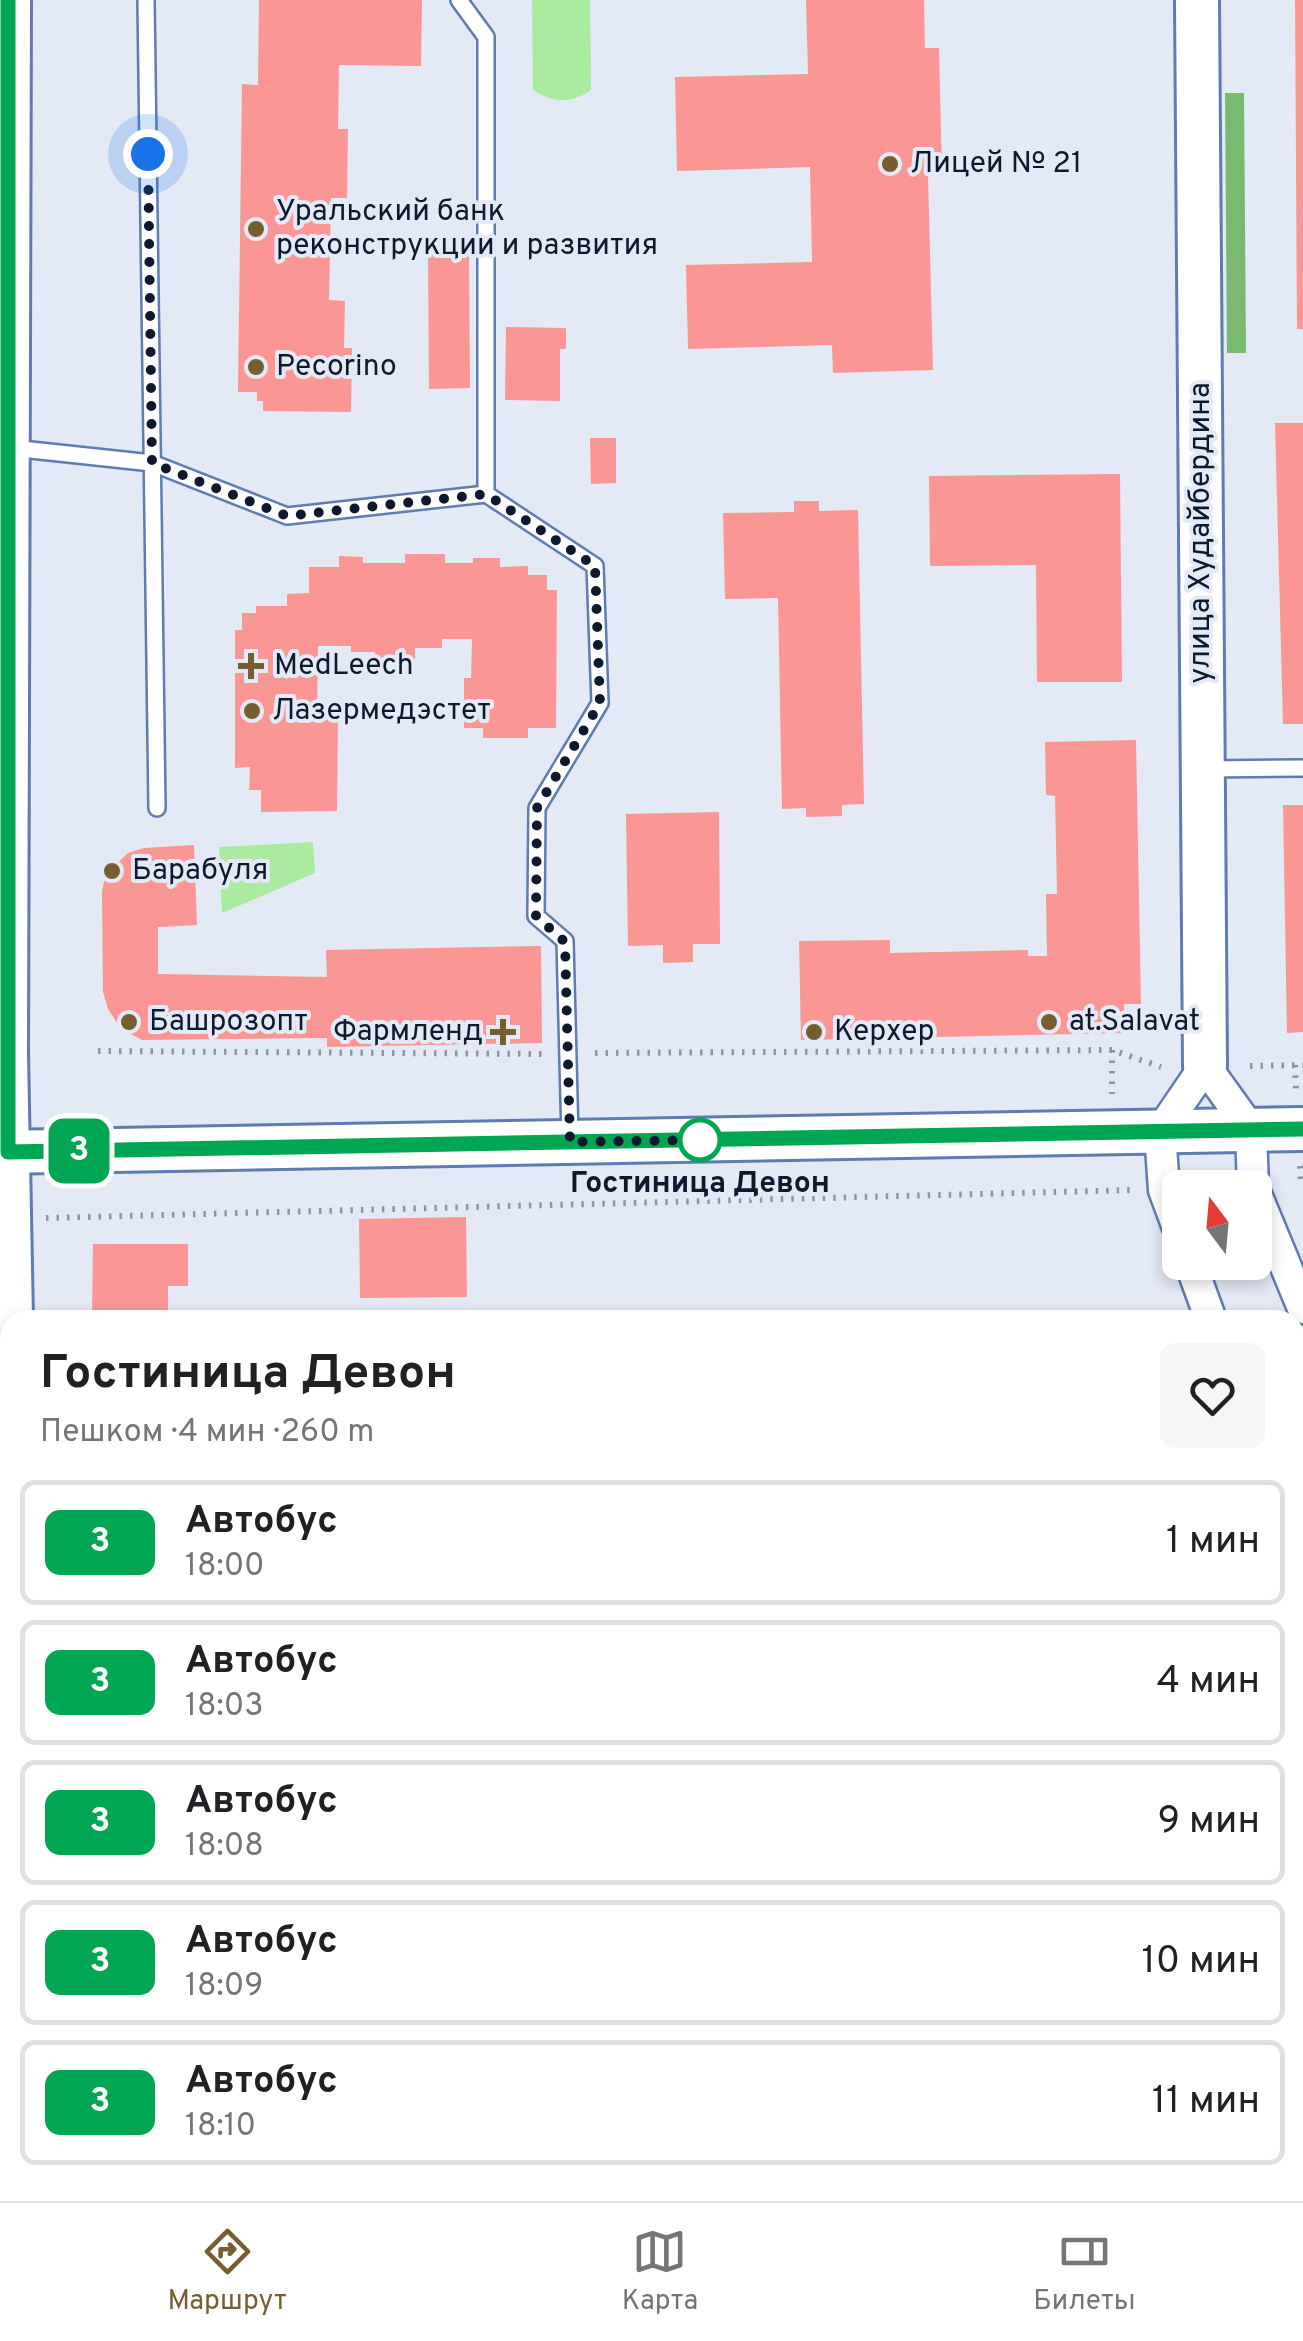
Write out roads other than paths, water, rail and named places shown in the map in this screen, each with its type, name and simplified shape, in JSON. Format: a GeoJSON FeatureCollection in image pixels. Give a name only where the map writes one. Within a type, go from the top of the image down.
{"type":"FeatureCollection","features":[{"type":"Feature","properties":{"kind":"street"},"geometry":{"type":"LineString","coordinates":[[8,0],[4,1152],[11,1310]]}},
{"type":"Feature","properties":{"kind":"street","name":"улица Худайбердина"},"geometry":{"type":"LineString","coordinates":[[1196,0],[1205,1066]]}},
{"type":"Feature","properties":{"kind":"street"},"geometry":{"type":"LineString","coordinates":[[1163,1170],[1160,1132],[1205,1066],[1251,1130],[1253,1170]]}},
{"type":"Feature","properties":{"kind":"street"},"geometry":{"type":"LineString","coordinates":[[4,1152],[1303,1130]]}},
{"type":"Feature","properties":{"kind":"street"},"geometry":{"type":"LineString","coordinates":[[1272,1233],[1303,1308]]}},
{"type":"Feature","properties":{"kind":"street"},"geometry":{"type":"LineString","coordinates":[[1197,1280],[1207,1310]]}},
{"type":"Feature","properties":{"kind":"lane"},"geometry":{"type":"LineString","coordinates":[[146,0],[157,808]]}},
{"type":"Feature","properties":{"kind":"lane"},"geometry":{"type":"LineString","coordinates":[[459,0],[486,37],[486,494]]}},
{"type":"Feature","properties":{"kind":"lane"},"geometry":{"type":"LineString","coordinates":[[8,448],[152,463],[287,516],[486,494],[595,566],[600,703],[537,808],[536,916],[565,942],[570,1142]]}},
{"type":"Feature","properties":{"kind":"lane"},"geometry":{"type":"LineString","coordinates":[[1203,769],[1303,768]]}},
{"type":"Feature","properties":{"kind":"place","name":"Лицей № 21"},"geometry":{"type":"Point","coordinates":[890,164]}},
{"type":"Feature","properties":{"kind":"place","name":"Уральский банк реконструкции и развития"},"geometry":{"type":"Point","coordinates":[256,229]}},
{"type":"Feature","properties":{"kind":"place","name":"Pecorino"},"geometry":{"type":"Point","coordinates":[256,367]}},
{"type":"Feature","properties":{"kind":"place","name":"MedLeech"},"geometry":{"type":"Point","coordinates":[251,666]}},
{"type":"Feature","properties":{"kind":"place","name":"Лазермедэстет"},"geometry":{"type":"Point","coordinates":[252,711]}},
{"type":"Feature","properties":{"kind":"place","name":"Барабуля"},"geometry":{"type":"Point","coordinates":[112,871]}},
{"type":"Feature","properties":{"kind":"place","name":"Башрозопт"},"geometry":{"type":"Point","coordinates":[129,1022]}},
{"type":"Feature","properties":{"kind":"place","name":"at.Salavat"},"geometry":{"type":"Point","coordinates":[1049,1022]}},
{"type":"Feature","properties":{"kind":"place","name":"Фармленд"},"geometry":{"type":"Point","coordinates":[503,1032]}},
{"type":"Feature","properties":{"kind":"place","name":"Керхер"},"geometry":{"type":"Point","coordinates":[814,1032]}},
{"type":"Feature","properties":{"kind":"place","name":"Гостиница Девон"},"geometry":{"type":"Point","coordinates":[700,1140]}}]}
